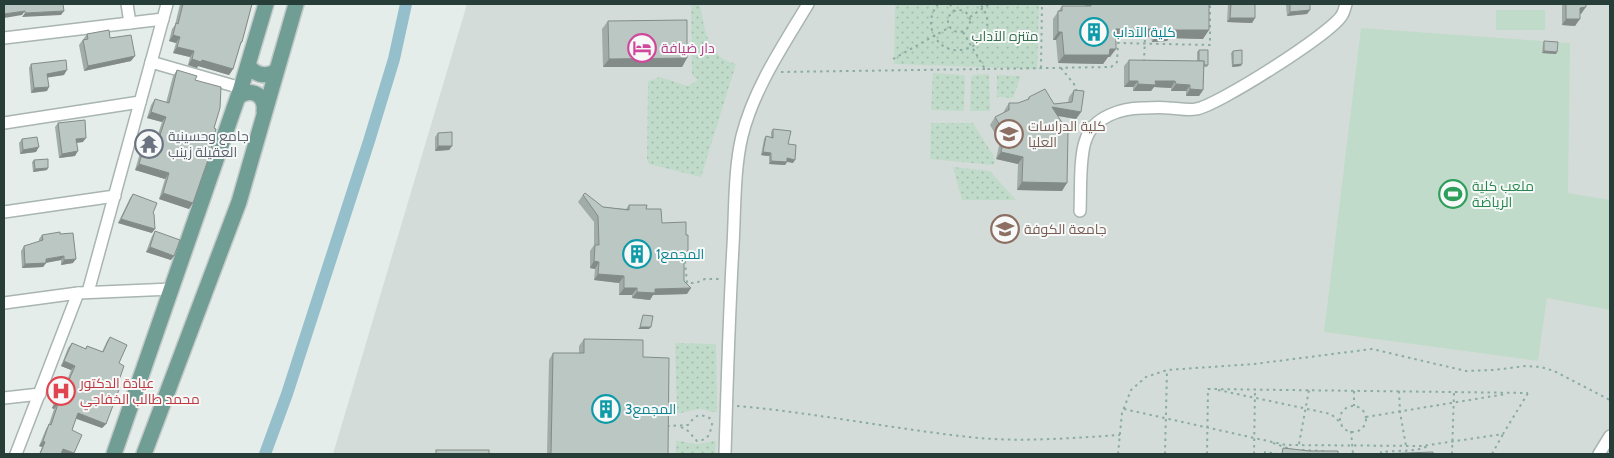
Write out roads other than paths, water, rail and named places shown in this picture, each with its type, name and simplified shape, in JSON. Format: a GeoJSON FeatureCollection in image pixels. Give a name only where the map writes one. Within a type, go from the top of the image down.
{"type":"FeatureCollection","features":[{"type":"Feature","properties":{"kind":"main road"},"geometry":{"type":"LineString","coordinates":[[114,454],[240,92],[266,4]]}},
{"type":"Feature","properties":{"kind":"main road"},"geometry":{"type":"LineString","coordinates":[[144,454],[239,202],[296,4]]}},
{"type":"Feature","properties":{"kind":"main road"},"geometry":{"type":"LineString","coordinates":[[248,65],[254,72],[263,75],[272,74],[276,71]]}},
{"type":"Feature","properties":{"kind":"main road"},"geometry":{"type":"LineString","coordinates":[[240,92],[258,94],[264,102],[264,111]]}},
{"type":"Feature","properties":{"kind":"street"},"geometry":{"type":"LineString","coordinates":[[128,4],[130,23]]}},
{"type":"Feature","properties":{"kind":"street"},"geometry":{"type":"LineString","coordinates":[[16,454],[83,293],[114,196],[167,4]]}},
{"type":"Feature","properties":{"kind":"street"},"geometry":{"type":"LineString","coordinates":[[725,454],[728,328],[736,180],[742,137],[752,106],[772,63],[808,4]]}},
{"type":"Feature","properties":{"kind":"street"},"geometry":{"type":"LineString","coordinates":[[1080,211],[1082,162],[1086,139],[1093,127],[1114,112],[1133,108],[1195,109],[1216,101],[1248,84],[1327,30],[1342,15],[1346,4]]}},
{"type":"Feature","properties":{"kind":"street"},"geometry":{"type":"LineString","coordinates":[[4,38],[163,19]]}},
{"type":"Feature","properties":{"kind":"street"},"geometry":{"type":"LineString","coordinates":[[151,62],[240,92]]}},
{"type":"Feature","properties":{"kind":"street"},"geometry":{"type":"LineString","coordinates":[[4,123],[140,102]]}},
{"type":"Feature","properties":{"kind":"street"},"geometry":{"type":"LineString","coordinates":[[4,212],[114,196]]}},
{"type":"Feature","properties":{"kind":"street"},"geometry":{"type":"LineString","coordinates":[[4,303],[83,293],[172,289]]}},
{"type":"Feature","properties":{"kind":"street"},"geometry":{"type":"LineString","coordinates":[[4,398],[40,394]]}},
{"type":"Feature","properties":{"kind":"street"},"geometry":{"type":"LineString","coordinates":[[1599,454],[1610,436]]}},
{"type":"Feature","properties":{"kind":"waterway"},"geometry":{"type":"LineString","coordinates":[[265,454],[287,394],[369,141],[394,59],[406,4]]}},
{"type":"Feature","properties":{"kind":"place","name":"كلية الآداب"},"geometry":{"type":"Point","coordinates":[1094,32]}},
{"type":"Feature","properties":{"kind":"place","name":"دار ضيافة"},"geometry":{"type":"Point","coordinates":[642,48]}},
{"type":"Feature","properties":{"kind":"place","name":"كلية الدراسات العليا"},"geometry":{"type":"Point","coordinates":[1009,134]}},
{"type":"Feature","properties":{"kind":"place","name":"جامع وحسينية العقيلة زينب"},"geometry":{"type":"Point","coordinates":[149,144]}},
{"type":"Feature","properties":{"kind":"place","name":"ملعب كلية الرياضة"},"geometry":{"type":"Point","coordinates":[1453,194]}},
{"type":"Feature","properties":{"kind":"place","name":"جامعة الكوفة"},"geometry":{"type":"Point","coordinates":[1005,229]}},
{"type":"Feature","properties":{"kind":"place","name":"المجمع1"},"geometry":{"type":"Point","coordinates":[637,254]}},
{"type":"Feature","properties":{"kind":"place","name":"عيادة الدكتور محمد طالب الخفاجي"},"geometry":{"type":"Point","coordinates":[61,391]}},
{"type":"Feature","properties":{"kind":"place","name":"المجمع3"},"geometry":{"type":"Point","coordinates":[606,409]}},
{"type":"Feature","properties":{"kind":"park label","name":"متنزه الآداب"},"geometry":{"type":"Point","coordinates":[1005,36]}}]}
